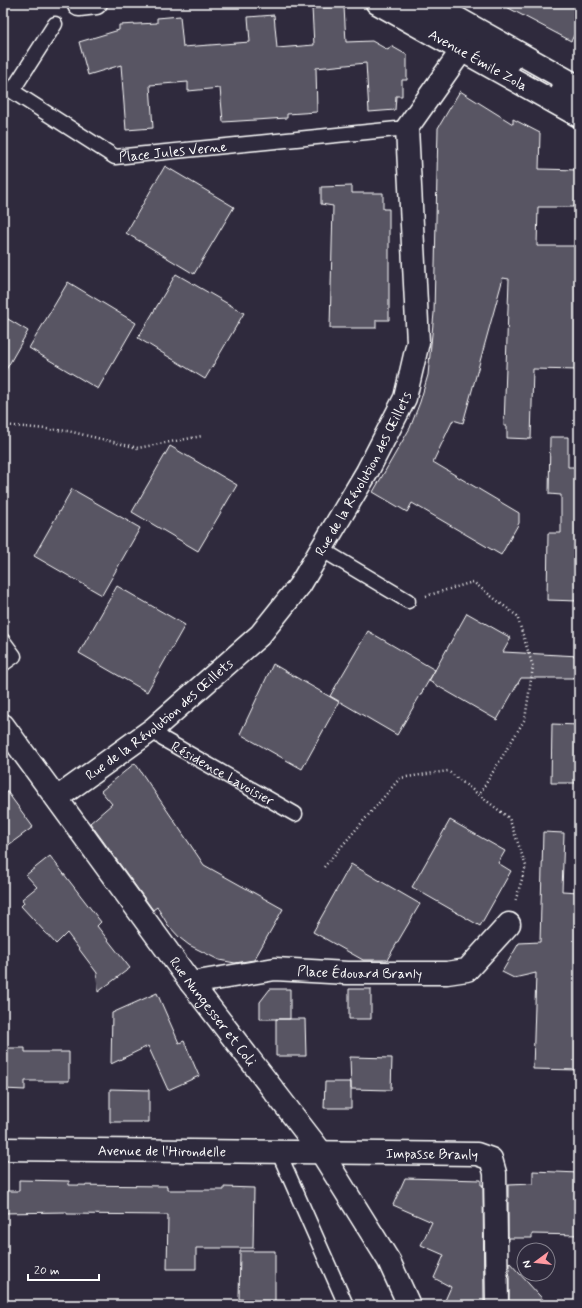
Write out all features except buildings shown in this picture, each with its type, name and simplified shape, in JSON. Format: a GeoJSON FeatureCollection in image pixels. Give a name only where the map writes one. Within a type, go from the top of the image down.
{"type":"FeatureCollection","features":[{"type":"Feature","properties":{"kind":"street","name":"Avenue Émile Zola"},"geometry":{"type":"LineString","coordinates":[[377,3],[579,116]]}},
{"type":"Feature","properties":{"kind":"street","name":"Avenue Émile Zola"},"geometry":{"type":"LineString","coordinates":[[430,3],[579,88]]}},
{"type":"Feature","properties":{"kind":"street"},"geometry":{"type":"LineString","coordinates":[[407,128],[462,50]]}},
{"type":"Feature","properties":{"kind":"street","name":"Rue de la Révolution des Œillets"},"geometry":{"type":"LineString","coordinates":[[57,798],[153,729],[260,635],[300,585],[367,472],[406,398],[418,342],[407,128]]}},
{"type":"Feature","properties":{"kind":"street","name":"Rue Nungesser et Coli"},"geometry":{"type":"LineString","coordinates":[[3,727],[57,798],[191,983],[322,1152],[389,1261],[409,1305]]}},
{"type":"Feature","properties":{"kind":"street","name":"Place Édouard Branly"},"geometry":{"type":"LineString","coordinates":[[191,983],[275,969],[347,973],[447,973],[467,970],[509,924]]}},
{"type":"Feature","properties":{"kind":"street","name":"Avenue de l'Hirondelle"},"geometry":{"type":"LineString","coordinates":[[3,1149],[322,1152]]}},
{"type":"Feature","properties":{"kind":"street","name":"Impasse Branly"},"geometry":{"type":"LineString","coordinates":[[322,1152],[478,1154],[491,1159],[495,1173],[497,1305]]}},
{"type":"Feature","properties":{"kind":"lane","name":"Avenue Émile Zola"},"geometry":{"type":"LineString","coordinates":[[406,3],[579,99]]}},
{"type":"Feature","properties":{"kind":"lane","name":"Place Jules Verne"},"geometry":{"type":"LineString","coordinates":[[55,24],[12,91],[115,157],[407,128]]}},
{"type":"Feature","properties":{"kind":"lane"},"geometry":{"type":"LineString","coordinates":[[320,550],[408,602]]}},
{"type":"Feature","properties":{"kind":"lane"},"geometry":{"type":"LineString","coordinates":[[3,641],[14,656],[3,664]]}},
{"type":"Feature","properties":{"kind":"lane","name":"Résidence Lavoisier"},"geometry":{"type":"LineString","coordinates":[[153,729],[164,739],[295,814]]}},
{"type":"Feature","properties":{"kind":"lane"},"geometry":{"type":"LineString","coordinates":[[278,1151],[346,1305]]}},
{"type":"Feature","properties":{"kind":"path"},"geometry":{"type":"LineString","coordinates":[[3,425],[68,431],[138,448],[202,436]]}},
{"type":"Feature","properties":{"kind":"path"},"geometry":{"type":"LineString","coordinates":[[408,602],[473,582],[517,616],[533,667],[525,719],[479,795]]}},
{"type":"Feature","properties":{"kind":"path"},"geometry":{"type":"LineString","coordinates":[[324,867],[400,778],[448,771],[509,818],[526,866],[509,924]]}}]}
